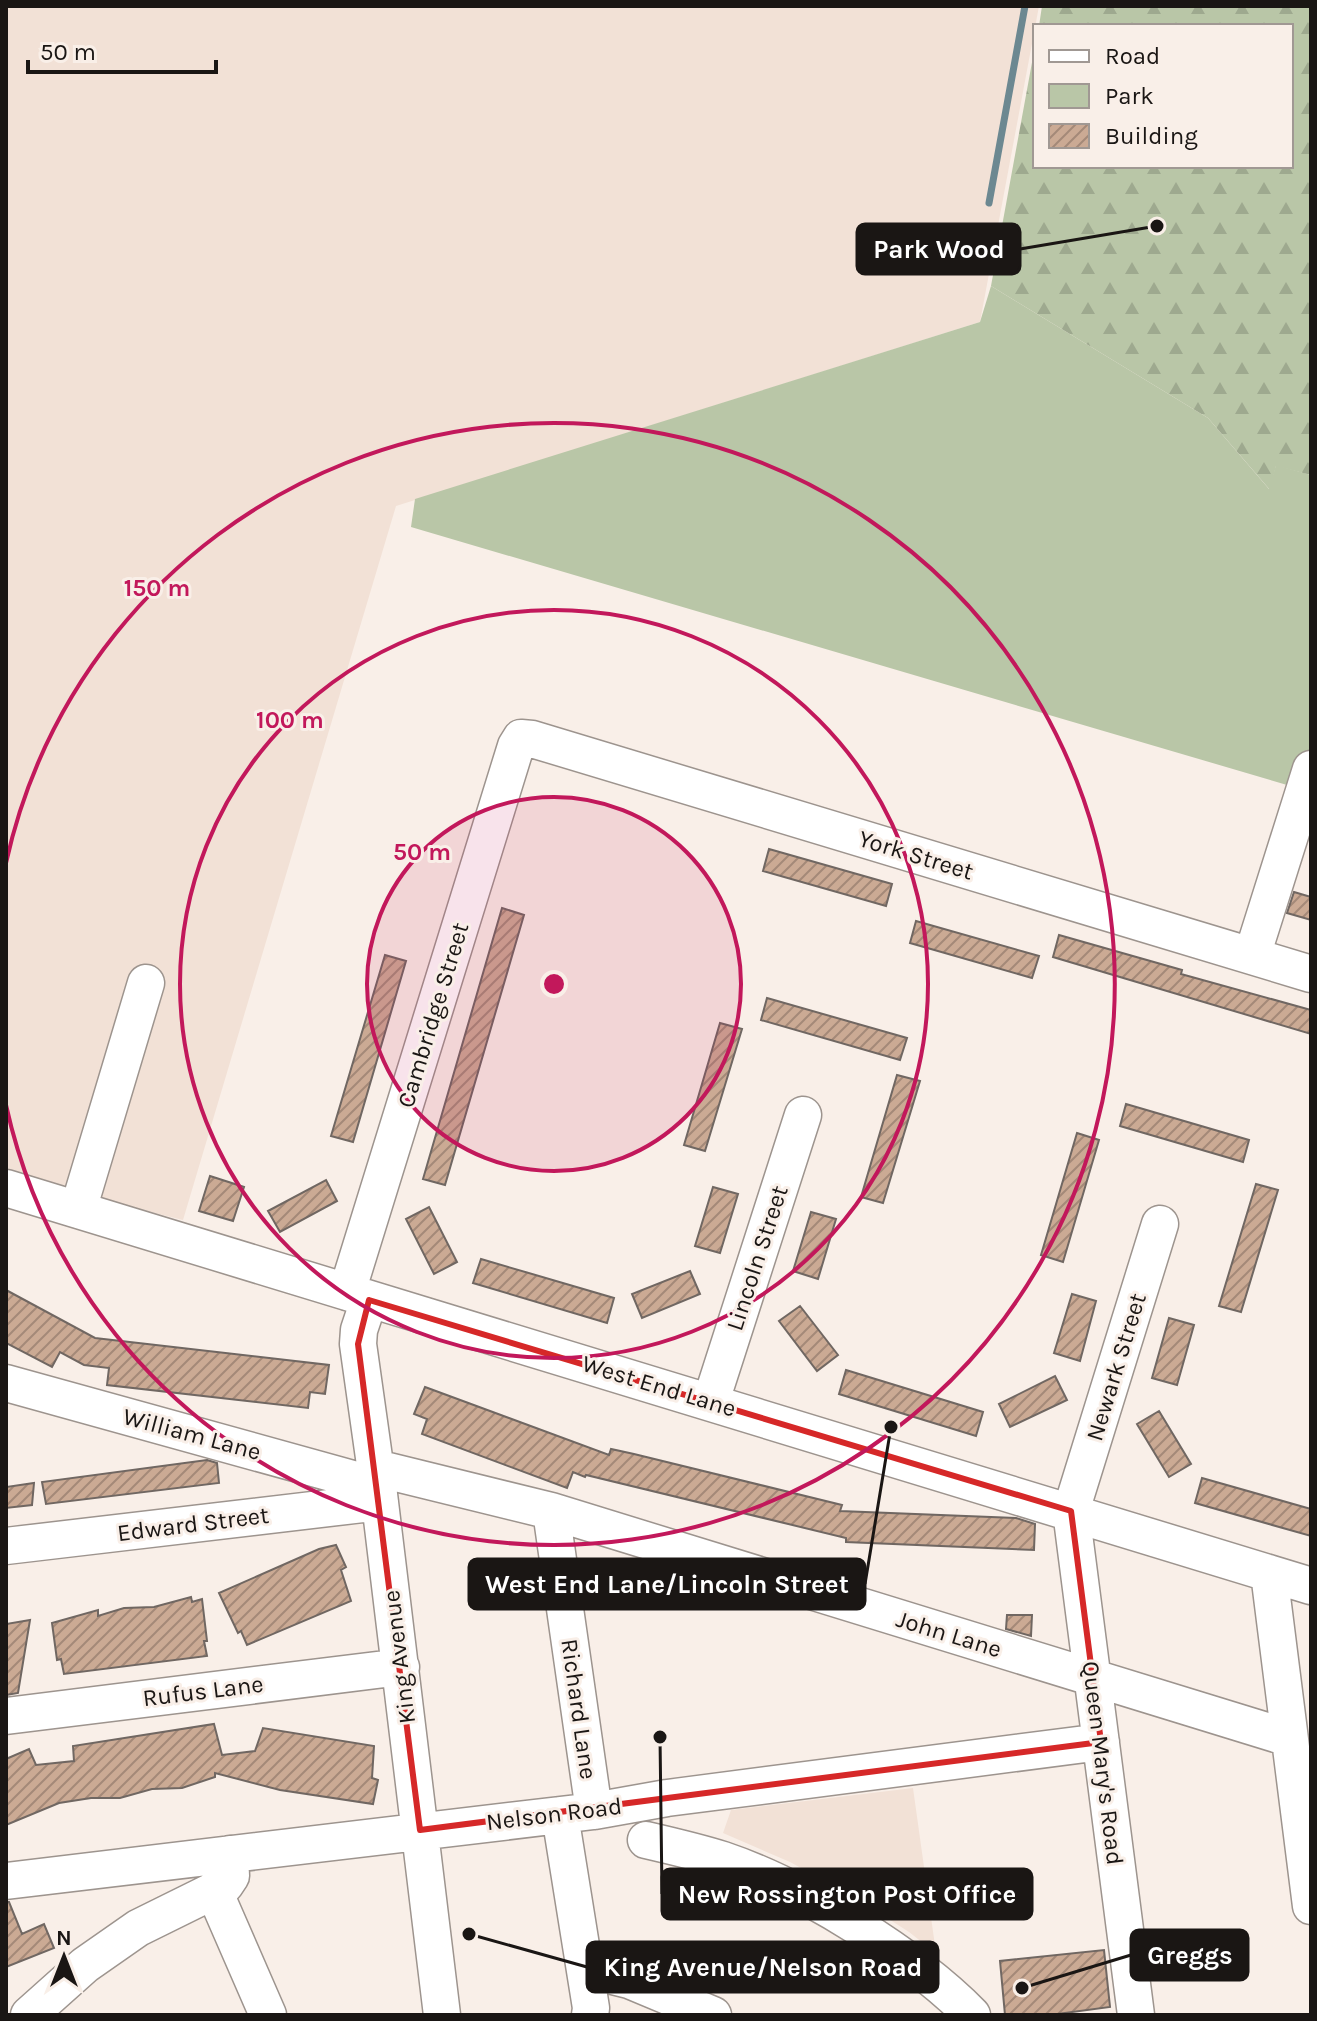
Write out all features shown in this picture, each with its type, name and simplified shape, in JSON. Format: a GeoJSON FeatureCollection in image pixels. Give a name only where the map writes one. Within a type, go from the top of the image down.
{"type":"FeatureCollection","features":[{"type":"Feature","properties":{"kind":"street","name":"York Street"},"geometry":{"type":"LineString","coordinates":[[521,738],[547,743],[1311,974]]}},
{"type":"Feature","properties":{"kind":"street","name":"Cambridge Street"},"geometry":{"type":"LineString","coordinates":[[358,1296],[511,761],[521,738]]}},
{"type":"Feature","properties":{"kind":"street"},"geometry":{"type":"LineString","coordinates":[[1252,956],[1311,769]]}},
{"type":"Feature","properties":{"kind":"street"},"geometry":{"type":"LineString","coordinates":[[78,1210],[146,983]]}},
{"type":"Feature","properties":{"kind":"street","name":"Lincoln Street"},"geometry":{"type":"LineString","coordinates":[[711,1401],[803,1115]]}},
{"type":"Feature","properties":{"kind":"street","name":"West End Lane"},"geometry":{"type":"LineString","coordinates":[[6,1188],[1311,1586]]}},
{"type":"Feature","properties":{"kind":"street","name":"Newark Street"},"geometry":{"type":"LineString","coordinates":[[1071,1511],[1160,1224]]}},
{"type":"Feature","properties":{"kind":"street","name":"King Avenue"},"geometry":{"type":"LineString","coordinates":[[358,1296],[358,1344],[401,1667],[442,2015]]}},
{"type":"Feature","properties":{"kind":"street","name":"William Lane"},"geometry":{"type":"LineString","coordinates":[[6,1383],[378,1485]]}},
{"type":"Feature","properties":{"kind":"street","name":"John Lane"},"geometry":{"type":"LineString","coordinates":[[378,1485],[551,1511],[1289,1738]]}},
{"type":"Feature","properties":{"kind":"street","name":"Edward Street"},"geometry":{"type":"LineString","coordinates":[[6,1546],[378,1485]]}},
{"type":"Feature","properties":{"kind":"street","name":"Richard Lane"},"geometry":{"type":"LineString","coordinates":[[551,1511],[577,1813],[590,2015]]}},
{"type":"Feature","properties":{"kind":"street","name":"Queen Mary's Road"},"geometry":{"type":"LineString","coordinates":[[1071,1511],[1136,2015]]}},
{"type":"Feature","properties":{"kind":"street"},"geometry":{"type":"LineString","coordinates":[[1269,1573],[1311,1906]]}},
{"type":"Feature","properties":{"kind":"street","name":"Rufus Lane"},"geometry":{"type":"LineString","coordinates":[[6,1716],[401,1667]]}},
{"type":"Feature","properties":{"kind":"street","name":"Nelson Road"},"geometry":{"type":"LineString","coordinates":[[6,1881],[577,1813],[667,1798],[1101,1742]]}},
{"type":"Feature","properties":{"kind":"street"},"geometry":{"type":"LineString","coordinates":[[646,1840],[725,1861],[779,1883],[906,1959],[972,2015]]}},
{"type":"Feature","properties":{"kind":"street"},"geometry":{"type":"LineString","coordinates":[[29,2015],[85,1965],[138,1928],[225,1885],[231,1876],[230,1854]]}},
{"type":"Feature","properties":{"kind":"street"},"geometry":{"type":"LineString","coordinates":[[214,1891],[268,2015]]}},
{"type":"Feature","properties":{"kind":"street"},"geometry":{"type":"LineString","coordinates":[[585,1969],[629,1980],[713,2015]]}},
{"type":"Feature","properties":{"kind":"highlighted area"},"geometry":{"type":"Polygon","coordinates":[[[369,1300],[1071,1511],[1101,1742],[420,1830],[358,1344],[369,1300]]]}},
{"type":"Feature","properties":{"kind":"shaded area"},"geometry":{"type":"Polygon","coordinates":[[[6,6],[1039,6],[1036,24],[1033,24],[1033,38],[980,322],[396,506],[183,1220],[6,1176],[6,6]]]}},
{"type":"Feature","properties":{"kind":"shaded area"},"geometry":{"type":"Polygon","coordinates":[[[913,1788],[936,1953],[851,1895],[790,1862],[723,1833],[731,1810],[913,1788]]]}},
{"type":"Feature","properties":{"kind":"green space"},"geometry":{"type":"Polygon","coordinates":[[[1042,6],[1311,6],[1311,475],[1276,466],[1270,490],[1208,418],[991,286],[1033,57],[1033,168],[1293,168],[1293,24],[1039,24],[1042,6]]]}},
{"type":"Feature","properties":{"kind":"green space"},"geometry":{"type":"Polygon","coordinates":[[[991,286],[1208,418],[1269,489],[1276,465],[1311,475],[1311,792],[411,527],[415,499],[980,322],[991,286]]]}},
{"type":"Feature","properties":{"kind":"building"},"geometry":{"type":"Polygon","coordinates":[[[769,849],[892,884],[886,906],[763,871],[769,849]]]}},
{"type":"Feature","properties":{"kind":"building"},"geometry":{"type":"Polygon","coordinates":[[[1294,892],[1311,897],[1311,920],[1287,913],[1294,892]]]}},
{"type":"Feature","properties":{"kind":"building"},"geometry":{"type":"Polygon","coordinates":[[[502,908],[524,915],[445,1185],[423,1179],[502,908]]]}},
{"type":"Feature","properties":{"kind":"building"},"geometry":{"type":"Polygon","coordinates":[[[916,921],[1039,956],[1032,978],[910,943],[916,921]]]}},
{"type":"Feature","properties":{"kind":"building"},"geometry":{"type":"Polygon","coordinates":[[[1059,935],[1182,970],[1181,974],[1311,1010],[1311,1034],[1053,957],[1059,935]]]}},
{"type":"Feature","properties":{"kind":"building"},"geometry":{"type":"Polygon","coordinates":[[[385,955],[406,961],[353,1142],[331,1136],[385,955]]]}},
{"type":"Feature","properties":{"kind":"building"},"geometry":{"type":"Polygon","coordinates":[[[767,998],[907,1038],[900,1060],[761,1020],[767,998]]]}},
{"type":"Feature","properties":{"kind":"building"},"geometry":{"type":"Polygon","coordinates":[[[720,1023],[742,1029],[705,1151],[684,1145],[720,1023]]]}},
{"type":"Feature","properties":{"kind":"building"},"geometry":{"type":"Polygon","coordinates":[[[897,1075],[920,1081],[883,1203],[861,1197],[897,1075]]]}},
{"type":"Feature","properties":{"kind":"building"},"geometry":{"type":"Polygon","coordinates":[[[1126,1104],[1249,1140],[1243,1162],[1120,1126],[1126,1104]]]}},
{"type":"Feature","properties":{"kind":"building"},"geometry":{"type":"Polygon","coordinates":[[[1077,1133],[1099,1140],[1063,1262],[1041,1255],[1077,1133]]]}},
{"type":"Feature","properties":{"kind":"building"},"geometry":{"type":"Polygon","coordinates":[[[210,1176],[244,1187],[233,1221],[199,1211],[210,1176]]]}},
{"type":"Feature","properties":{"kind":"building"},"geometry":{"type":"Polygon","coordinates":[[[326,1180],[337,1201],[280,1232],[268,1211],[326,1180]]]}},
{"type":"Feature","properties":{"kind":"building"},"geometry":{"type":"Polygon","coordinates":[[[1256,1184],[1278,1190],[1241,1312],[1219,1306],[1256,1184]]]}},
{"type":"Feature","properties":{"kind":"building"},"geometry":{"type":"Polygon","coordinates":[[[713,1187],[738,1194],[720,1253],[695,1246],[713,1187]]]}},
{"type":"Feature","properties":{"kind":"building"},"geometry":{"type":"Polygon","coordinates":[[[429,1207],[457,1262],[434,1274],[406,1219],[429,1207]]]}},
{"type":"Feature","properties":{"kind":"building"},"geometry":{"type":"Polygon","coordinates":[[[811,1212],[836,1219],[818,1279],[793,1271],[811,1212]]]}},
{"type":"Feature","properties":{"kind":"building"},"geometry":{"type":"Polygon","coordinates":[[[481,1259],[614,1298],[607,1323],[473,1283],[481,1259]]]}},
{"type":"Feature","properties":{"kind":"building"},"geometry":{"type":"Polygon","coordinates":[[[690,1271],[700,1294],[642,1318],[632,1294],[690,1271]]]}},
{"type":"Feature","properties":{"kind":"building"},"geometry":{"type":"Polygon","coordinates":[[[6,1290],[95,1338],[329,1365],[325,1394],[310,1392],[308,1408],[107,1385],[109,1368],[84,1365],[60,1352],[52,1367],[6,1343],[6,1290]]]}},
{"type":"Feature","properties":{"kind":"building"},"geometry":{"type":"Polygon","coordinates":[[[1072,1294],[1096,1301],[1080,1361],[1054,1353],[1072,1294]]]}},
{"type":"Feature","properties":{"kind":"building"},"geometry":{"type":"Polygon","coordinates":[[[800,1306],[838,1355],[817,1371],[779,1321],[800,1306]]]}},
{"type":"Feature","properties":{"kind":"building"},"geometry":{"type":"Polygon","coordinates":[[[1169,1318],[1194,1325],[1177,1385],[1152,1378],[1169,1318]]]}},
{"type":"Feature","properties":{"kind":"building"},"geometry":{"type":"Polygon","coordinates":[[[846,1370],[983,1412],[976,1436],[839,1394],[846,1370]]]}},
{"type":"Feature","properties":{"kind":"building"},"geometry":{"type":"Polygon","coordinates":[[[1055,1376],[1067,1400],[1010,1427],[999,1404],[1055,1376]]]}},
{"type":"Feature","properties":{"kind":"building"},"geometry":{"type":"Polygon","coordinates":[[[425,1387],[609,1455],[611,1449],[634,1454],[842,1505],[840,1511],[1016,1518],[1035,1524],[1034,1550],[846,1542],[846,1538],[573,1472],[567,1488],[422,1434],[427,1419],[414,1414],[425,1387]]]}},
{"type":"Feature","properties":{"kind":"building"},"geometry":{"type":"Polygon","coordinates":[[[1159,1411],[1191,1464],[1169,1477],[1137,1424],[1159,1411]]]}},
{"type":"Feature","properties":{"kind":"building"},"geometry":{"type":"Polygon","coordinates":[[[207,1460],[217,1463],[219,1483],[46,1504],[42,1482],[207,1460]]]}},
{"type":"Feature","properties":{"kind":"building"},"geometry":{"type":"Polygon","coordinates":[[[1202,1478],[1311,1509],[1311,1536],[1195,1503],[1202,1478]]]}},
{"type":"Feature","properties":{"kind":"building"},"geometry":{"type":"Polygon","coordinates":[[[34,1483],[32,1505],[6,1508],[6,1487],[34,1483]]]}},
{"type":"Feature","properties":{"kind":"building"},"geometry":{"type":"Polygon","coordinates":[[[336,1545],[346,1567],[341,1570],[351,1601],[247,1645],[219,1593],[319,1549],[336,1545]]]}},
{"type":"Feature","properties":{"kind":"building"},"geometry":{"type":"Polygon","coordinates":[[[191,1597],[192,1602],[202,1599],[207,1656],[64,1674],[61,1659],[57,1660],[52,1623],[98,1610],[98,1616],[124,1608],[154,1607],[191,1597]]]}},
{"type":"Feature","properties":{"kind":"building"},"geometry":{"type":"Polygon","coordinates":[[[1007,1615],[1032,1615],[1031,1636],[1006,1629],[1007,1615]]]}},
{"type":"Feature","properties":{"kind":"building"},"geometry":{"type":"Polygon","coordinates":[[[30,1620],[18,1693],[6,1695],[6,1624],[30,1620]]]}},
{"type":"Feature","properties":{"kind":"building"},"geometry":{"type":"Polygon","coordinates":[[[214,1724],[222,1755],[255,1751],[263,1728],[374,1746],[372,1778],[378,1780],[373,1804],[280,1790],[215,1773],[215,1777],[182,1788],[152,1789],[120,1798],[59,1803],[6,1825],[6,1759],[29,1749],[36,1765],[74,1761],[73,1746],[214,1724]]]}},
{"type":"Feature","properties":{"kind":"building"},"geometry":{"type":"Polygon","coordinates":[[[6,1902],[9,1902],[22,1934],[44,1924],[54,1948],[6,1967],[6,1902]]]}},
{"type":"Feature","properties":{"kind":"building"},"geometry":{"type":"Polygon","coordinates":[[[1104,1950],[1110,2007],[1050,2015],[1005,2015],[1000,1961],[1104,1950]]]}},
{"type":"Feature","properties":{"kind":"waterway"},"geometry":{"type":"LineString","coordinates":[[989,203],[1025,6]]}},
{"type":"Feature","properties":{"kind":"place","name":"Park Wood"},"geometry":{"type":"Point","coordinates":[1157,226]}},
{"type":"Feature","properties":{"kind":"place","name":"West End Lane/Lincoln Street"},"geometry":{"type":"Point","coordinates":[891,1427]}},
{"type":"Feature","properties":{"kind":"place","name":"New Rossington Post Office"},"geometry":{"type":"Point","coordinates":[660,1737]}},
{"type":"Feature","properties":{"kind":"place","name":"King Avenue/Nelson Road"},"geometry":{"type":"Point","coordinates":[469,1934]}},
{"type":"Feature","properties":{"kind":"place","name":"Greggs"},"geometry":{"type":"Point","coordinates":[1022,1988]}}]}
